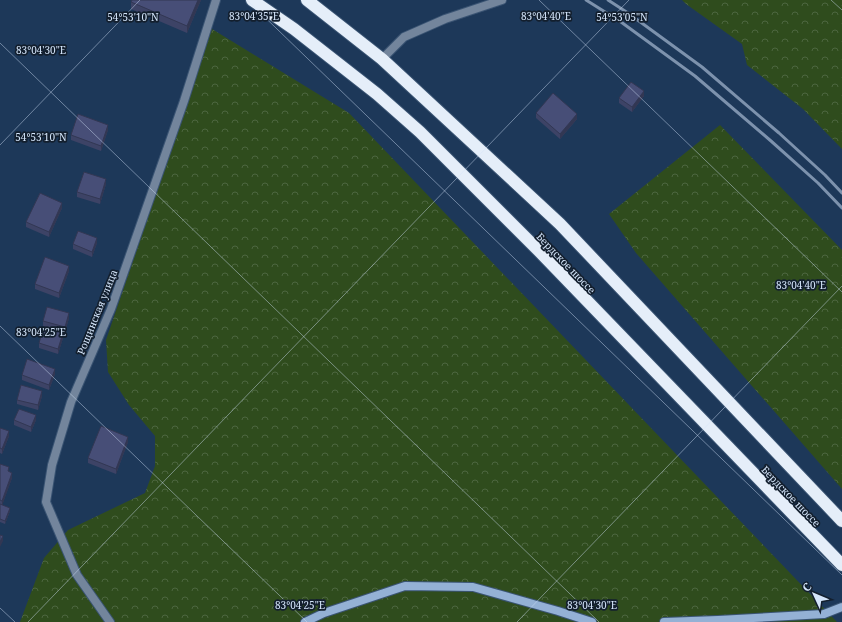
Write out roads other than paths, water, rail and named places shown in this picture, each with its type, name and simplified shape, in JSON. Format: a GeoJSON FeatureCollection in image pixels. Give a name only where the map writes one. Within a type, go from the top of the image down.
{"type":"FeatureCollection","features":[{"type":"Feature","properties":{"kind":"highway","name":"Бердское шоссе"},"geometry":{"type":"LineString","coordinates":[[252,0],[294,29],[371,89],[420,132],[544,257],[842,565]]}},
{"type":"Feature","properties":{"kind":"highway","name":"Бердское шоссе"},"geometry":{"type":"LineString","coordinates":[[306,0],[382,59],[560,224],[842,521]]}},
{"type":"Feature","properties":{"kind":"street","name":"Рощинская улица"},"geometry":{"type":"LineString","coordinates":[[110,622],[77,575],[46,502],[52,465],[71,402],[111,309],[184,101],[216,0]]}},
{"type":"Feature","properties":{"kind":"street"},"geometry":{"type":"LineString","coordinates":[[382,59],[404,37],[445,19],[502,0]]}},
{"type":"Feature","properties":{"kind":"street"},"geometry":{"type":"LineString","coordinates":[[305,622],[324,613],[405,586],[473,588],[558,611],[592,622]]}},
{"type":"Feature","properties":{"kind":"street"},"geometry":{"type":"LineString","coordinates":[[664,622],[824,614],[842,607]]}},
{"type":"Feature","properties":{"kind":"railway"},"geometry":{"type":"LineString","coordinates":[[586,0],[621,22],[695,76],[818,183],[842,208]]}},
{"type":"Feature","properties":{"kind":"railway"},"geometry":{"type":"LineString","coordinates":[[608,0],[702,67],[779,133],[825,175],[842,193]]}}]}
